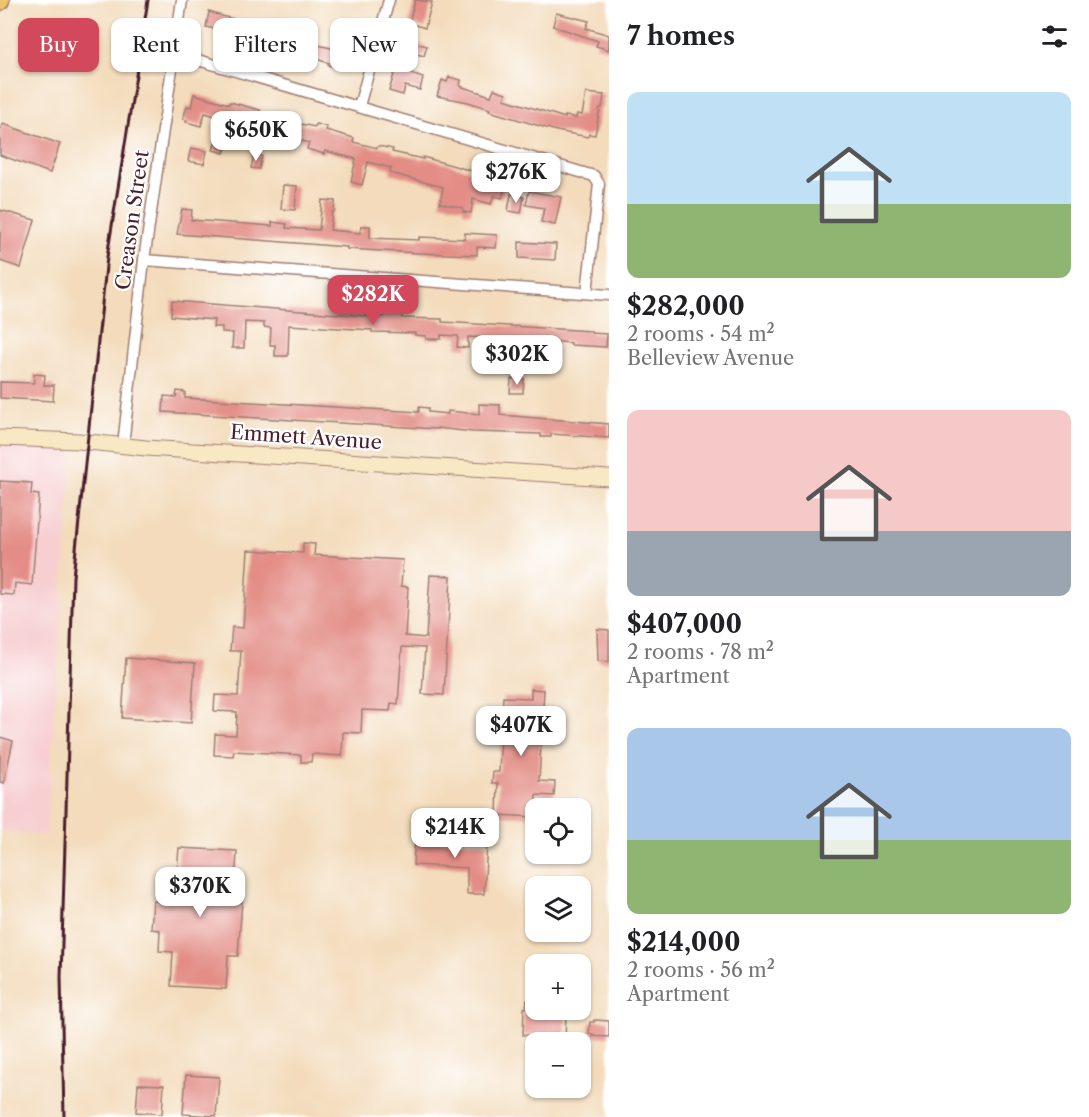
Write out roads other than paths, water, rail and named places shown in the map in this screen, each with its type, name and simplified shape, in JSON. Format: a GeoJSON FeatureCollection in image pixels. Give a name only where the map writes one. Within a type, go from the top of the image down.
{"type":"FeatureCollection","features":[{"type":"Feature","properties":{"kind":"street","name":"Creason Street"},"geometry":{"type":"LineString","coordinates":[[179,18],[182,0]]}},
{"type":"Feature","properties":{"kind":"street"},"geometry":{"type":"LineString","coordinates":[[359,106],[388,0]]}},
{"type":"Feature","properties":{"kind":"street"},"geometry":{"type":"LineString","coordinates":[[201,61],[594,176],[599,184],[587,293]]}},
{"type":"Feature","properties":{"kind":"street","name":"Creason Street"},"geometry":{"type":"LineString","coordinates":[[123,445],[144,261],[171,72]]}},
{"type":"Feature","properties":{"kind":"street"},"geometry":{"type":"LineString","coordinates":[[144,261],[609,295]]}},
{"type":"Feature","properties":{"kind":"street","name":"Emmett Avenue"},"geometry":{"type":"LineString","coordinates":[[0,438],[609,478]]}},
{"type":"Feature","properties":{"kind":"railway"},"geometry":{"type":"LineString","coordinates":[[64,1117],[61,977],[73,577],[107,257],[148,0]]}}]}
